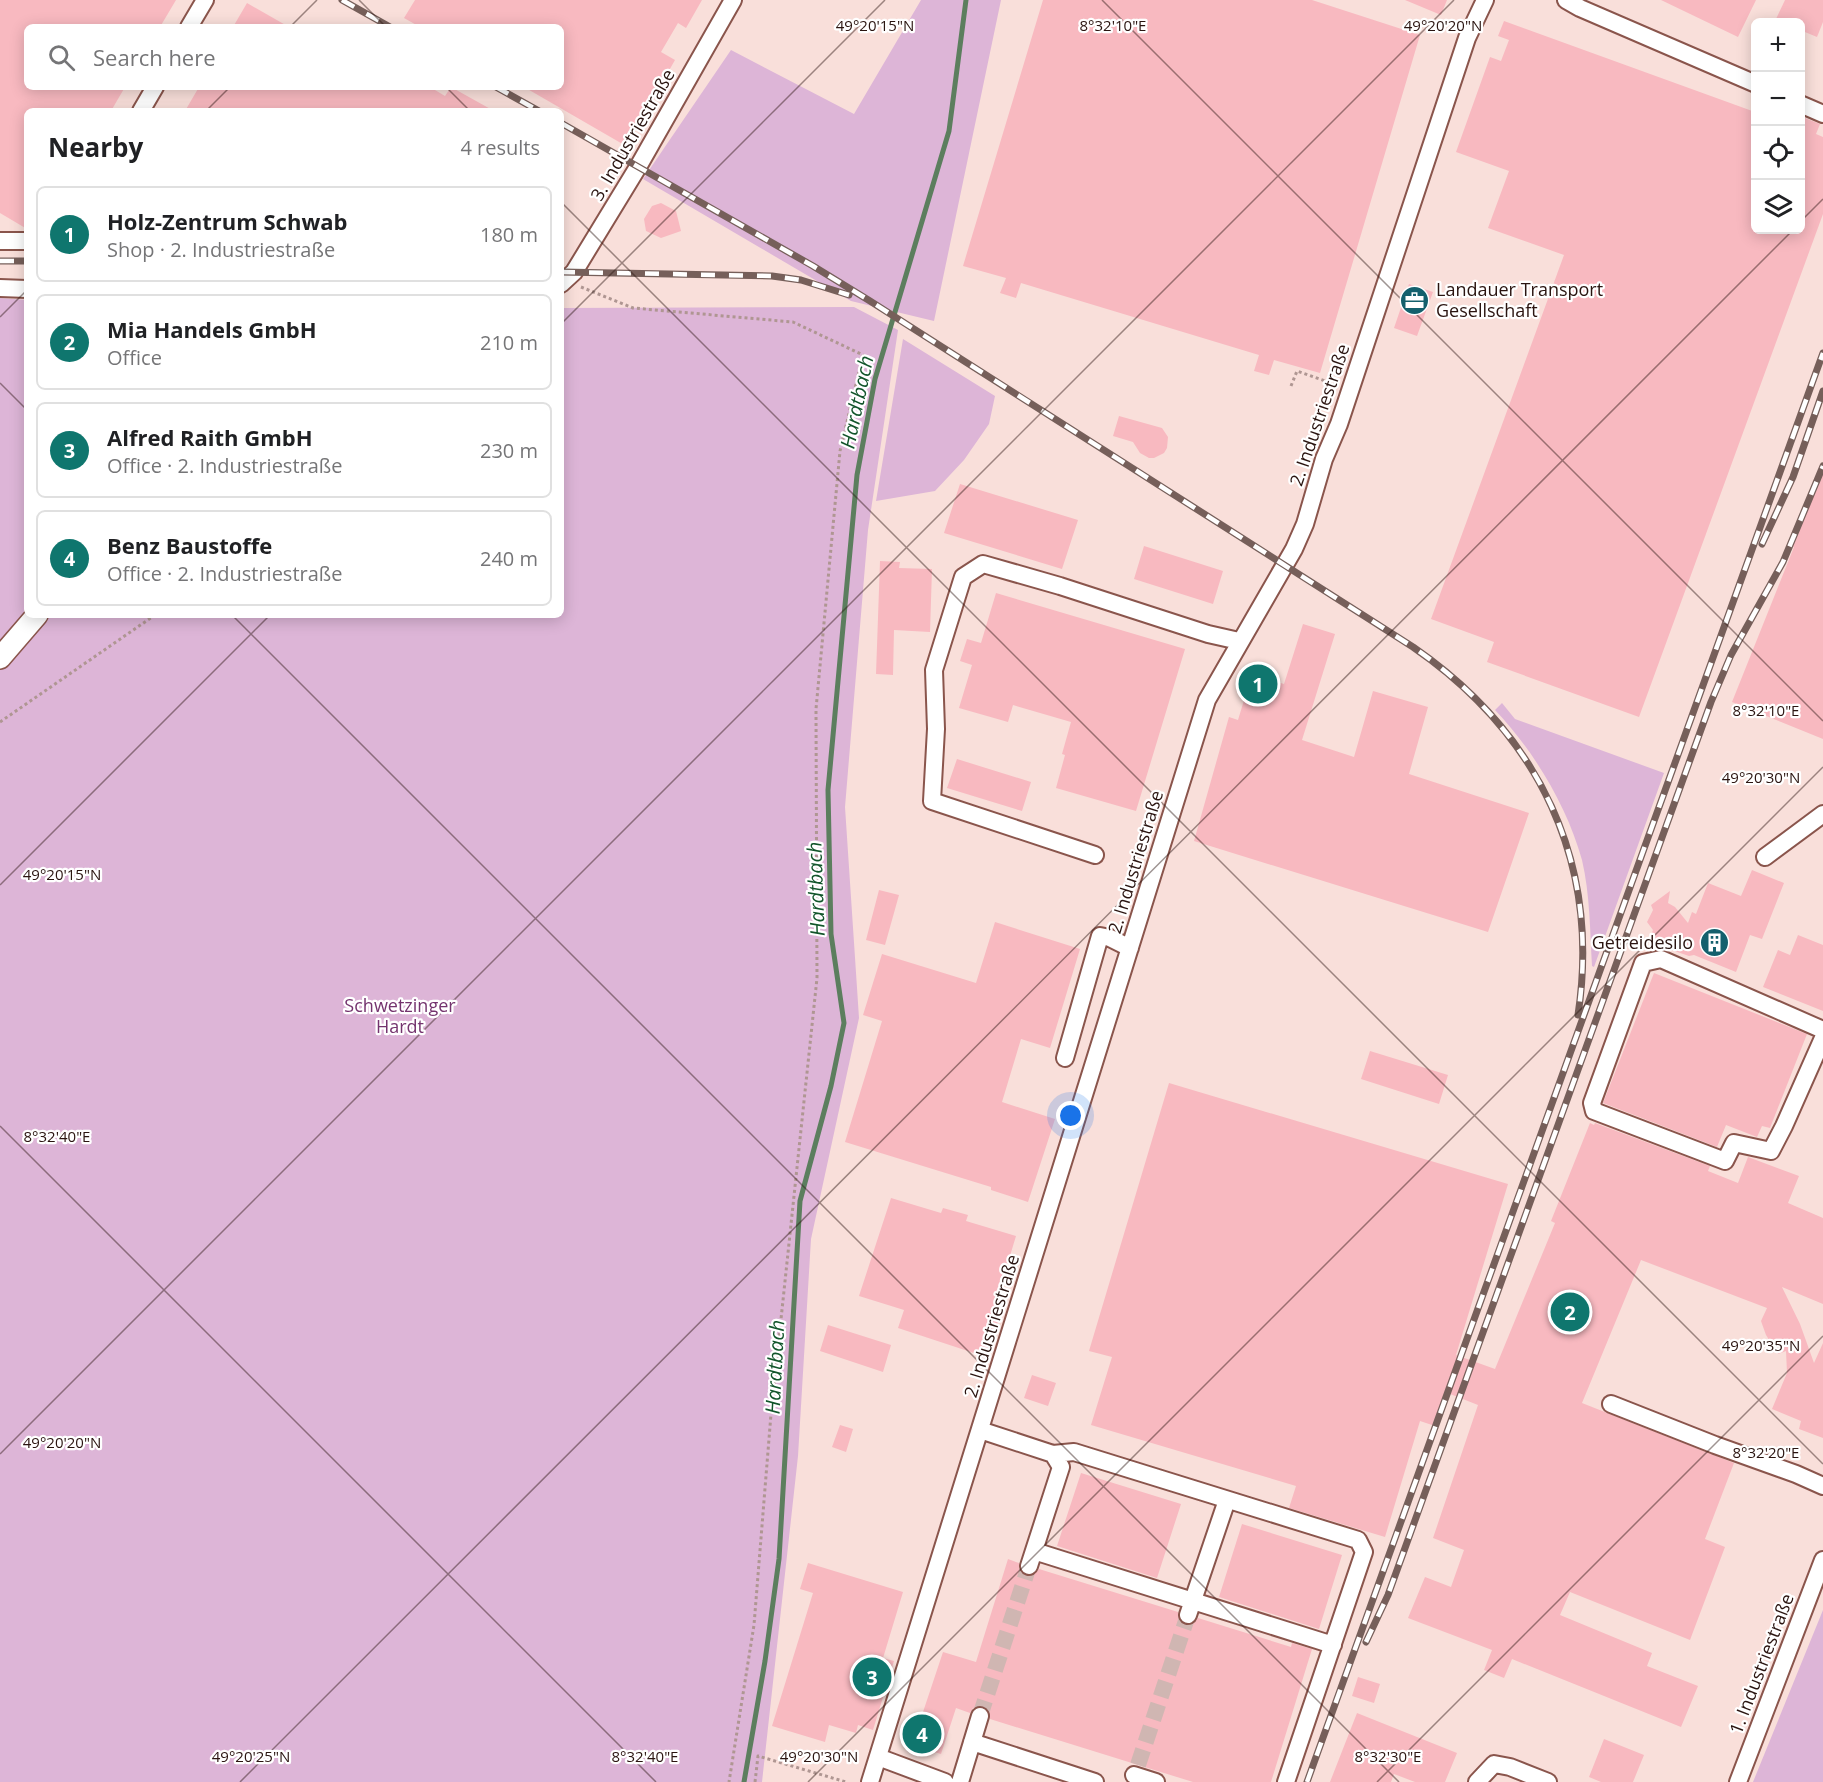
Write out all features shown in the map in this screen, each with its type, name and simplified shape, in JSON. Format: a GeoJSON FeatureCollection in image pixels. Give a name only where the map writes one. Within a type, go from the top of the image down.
{"type":"FeatureCollection","features":[{"type":"Feature","properties":{"kind":"main road"},"geometry":{"type":"LineString","coordinates":[[0,658],[34,618]]}},
{"type":"Feature","properties":{"kind":"street"},"geometry":{"type":"LineString","coordinates":[[191,24],[205,0]]}},
{"type":"Feature","properties":{"kind":"street","name":"3. Industriestraße"},"geometry":{"type":"LineString","coordinates":[[564,282],[574,272],[638,167],[733,0]]}},
{"type":"Feature","properties":{"kind":"street","name":"2. Industriestraße"},"geometry":{"type":"LineString","coordinates":[[870,1782],[1207,700],[1294,549],[1305,524],[1324,459],[1350,390],[1467,38],[1485,0]]}},
{"type":"Feature","properties":{"kind":"street"},"geometry":{"type":"LineString","coordinates":[[1566,0],[1751,82]]}},
{"type":"Feature","properties":{"kind":"street"},"geometry":{"type":"LineString","coordinates":[[143,108],[152,90]]}},
{"type":"Feature","properties":{"kind":"street"},"geometry":{"type":"LineString","coordinates":[[1805,106],[1823,114]]}},
{"type":"Feature","properties":{"kind":"street"},"geometry":{"type":"LineString","coordinates":[[0,241],[24,241]]}},
{"type":"Feature","properties":{"kind":"street"},"geometry":{"type":"LineString","coordinates":[[0,288],[24,289]]}},
{"type":"Feature","properties":{"kind":"street"},"geometry":{"type":"LineString","coordinates":[[1095,855],[932,801],[936,729],[934,670],[963,577],[983,564],[1239,642]]}},
{"type":"Feature","properties":{"kind":"street"},"geometry":{"type":"LineString","coordinates":[[1765,857],[1823,814]]}},
{"type":"Feature","properties":{"kind":"street"},"geometry":{"type":"LineString","coordinates":[[1065,1058],[1100,936],[1110,938],[1130,948]]}},
{"type":"Feature","properties":{"kind":"street"},"geometry":{"type":"LineString","coordinates":[[1823,1030],[1661,958],[1643,963],[1593,1103],[1594,1111],[1725,1161],[1734,1143],[1771,1151],[1823,1038]]}},
{"type":"Feature","properties":{"kind":"street"},"geometry":{"type":"LineString","coordinates":[[1611,1404],[1823,1486]]}},
{"type":"Feature","properties":{"kind":"street"},"geometry":{"type":"LineString","coordinates":[[980,1430],[1053,1454],[1074,1452],[1358,1540],[1364,1552],[1286,1782]]}},
{"type":"Feature","properties":{"kind":"street"},"geometry":{"type":"LineString","coordinates":[[1053,1454],[1061,1467],[1032,1559],[1190,1608],[1333,1645]]}},
{"type":"Feature","properties":{"kind":"street"},"geometry":{"type":"LineString","coordinates":[[1190,1608],[1227,1500]]}},
{"type":"Feature","properties":{"kind":"street","name":"1. Industriestraße"},"geometry":{"type":"LineString","coordinates":[[1738,1782],[1823,1560]]}},
{"type":"Feature","properties":{"kind":"street"},"geometry":{"type":"LineString","coordinates":[[960,1782],[980,1716]]}},
{"type":"Feature","properties":{"kind":"street"},"geometry":{"type":"LineString","coordinates":[[972,1742],[1095,1782]]}},
{"type":"Feature","properties":{"kind":"street"},"geometry":{"type":"LineString","coordinates":[[878,1757],[945,1782]]}},
{"type":"Feature","properties":{"kind":"street"},"geometry":{"type":"LineString","coordinates":[[1477,1782],[1494,1764],[1510,1767],[1548,1782]]}},
{"type":"Feature","properties":{"kind":"street"},"geometry":{"type":"LineString","coordinates":[[1134,1774],[1156,1782]]}},
{"type":"Feature","properties":{"kind":"path"},"geometry":{"type":"LineString","coordinates":[[564,283],[633,308],[793,322],[863,355],[840,452],[822,639],[816,709],[817,978],[771,1414],[754,1625],[729,1782]]}},
{"type":"Feature","properties":{"kind":"path"},"geometry":{"type":"LineString","coordinates":[[1291,386],[1297,371],[1350,390]]}},
{"type":"Feature","properties":{"kind":"path"},"geometry":{"type":"LineString","coordinates":[[0,722],[151,618]]}},
{"type":"Feature","properties":{"kind":"path"},"geometry":{"type":"LineString","coordinates":[[755,1782],[758,1756],[846,1782]]}},
{"type":"Feature","properties":{"kind":"green space"},"geometry":{"type":"Polygon","coordinates":[[[921,0],[1001,0],[934,321],[851,301],[643,179],[731,50],[854,114],[921,0]]]}},
{"type":"Feature","properties":{"kind":"green space","name":"Schwetzinger Hardt"},"geometry":{"type":"Polygon","coordinates":[[[0,298],[24,300],[24,618],[564,618],[564,308],[854,307],[898,330],[868,530],[845,807],[859,1018],[811,1239],[798,1456],[762,1782],[0,1782],[0,298]]]}},
{"type":"Feature","properties":{"kind":"green space"},"geometry":{"type":"Polygon","coordinates":[[[903,339],[995,396],[989,424],[964,460],[935,491],[876,501],[903,339]]]}},
{"type":"Feature","properties":{"kind":"green space"},"geometry":{"type":"Polygon","coordinates":[[[1502,703],[1515,719],[1664,773],[1594,967],[1592,966],[1587,886],[1576,840],[1548,780],[1523,743],[1495,710],[1502,703]]]}},
{"type":"Feature","properties":{"kind":"green space"},"geometry":{"type":"Polygon","coordinates":[[[1823,1610],[1823,1782],[1753,1782],[1823,1610]]]}},
{"type":"Feature","properties":{"kind":"building"},"geometry":{"type":"Polygon","coordinates":[[[0,0],[176,0],[162,24],[24,24],[24,90],[123,90],[113,108],[24,108],[24,227],[0,213],[0,0]]]}},
{"type":"Feature","properties":{"kind":"building"},"geometry":{"type":"Polygon","coordinates":[[[415,0],[702,0],[686,28],[678,23],[661,52],[675,60],[626,146],[564,110],[564,108],[529,90],[564,90],[564,24],[415,24],[404,18],[415,0]]]}},
{"type":"Feature","properties":{"kind":"building"},"geometry":{"type":"Polygon","coordinates":[[[1043,0],[1312,0],[1420,35],[1320,373],[1274,360],[1269,375],[1254,371],[1259,355],[1021,283],[1016,298],[1000,293],[1006,278],[963,266],[1043,0]]]}},
{"type":"Feature","properties":{"kind":"building"},"geometry":{"type":"Polygon","coordinates":[[[1405,0],[1447,0],[1441,15],[1405,0]]]}},
{"type":"Feature","properties":{"kind":"building"},"geometry":{"type":"Polygon","coordinates":[[[1661,0],[1756,0],[1738,37],[1661,0]]]}},
{"type":"Feature","properties":{"kind":"building"},"geometry":{"type":"Polygon","coordinates":[[[1785,0],[1823,0],[1823,22],[1817,37],[1805,32],[1805,18],[1776,18],[1785,0]]]}},
{"type":"Feature","properties":{"kind":"building"},"geometry":{"type":"Polygon","coordinates":[[[247,3],[284,24],[235,24],[247,3]]]}},
{"type":"Feature","properties":{"kind":"building"},"geometry":{"type":"Polygon","coordinates":[[[1504,21],[1751,111],[1751,234],[1805,234],[1805,118],[1820,124],[1816,134],[1823,137],[1823,214],[1639,717],[1487,662],[1494,642],[1431,619],[1564,255],[1488,228],[1509,171],[1456,152],[1490,57],[1501,61],[1509,40],[1498,36],[1504,21]]]}},
{"type":"Feature","properties":{"kind":"building"},"geometry":{"type":"Polygon","coordinates":[[[197,90],[435,90],[445,96],[449,90],[456,90],[489,108],[187,108],[197,90]]]}},
{"type":"Feature","properties":{"kind":"building"},"geometry":{"type":"Polygon","coordinates":[[[661,203],[676,211],[681,231],[661,238],[646,231],[644,219],[652,206],[661,203]]]}},
{"type":"Feature","properties":{"kind":"building"},"geometry":{"type":"Polygon","coordinates":[[[1409,284],[1433,292],[1417,336],[1394,328],[1409,284]]]}},
{"type":"Feature","properties":{"kind":"building"},"geometry":{"type":"Polygon","coordinates":[[[1119,416],[1162,428],[1168,437],[1164,453],[1149,458],[1140,453],[1133,442],[1113,436],[1119,416]]]}},
{"type":"Feature","properties":{"kind":"building"},"geometry":{"type":"Polygon","coordinates":[[[1823,469],[1823,739],[1732,702],[1823,469]]]}},
{"type":"Feature","properties":{"kind":"building"},"geometry":{"type":"Polygon","coordinates":[[[960,484],[1078,520],[1062,569],[944,533],[960,484]]]}},
{"type":"Feature","properties":{"kind":"building"},"geometry":{"type":"Polygon","coordinates":[[[1144,546],[1223,571],[1213,604],[1134,579],[1144,546]]]}},
{"type":"Feature","properties":{"kind":"building"},"geometry":{"type":"Polygon","coordinates":[[[880,561],[900,562],[899,568],[932,569],[930,632],[894,630],[893,675],[876,674],[880,561]]]}},
{"type":"Feature","properties":{"kind":"building"},"geometry":{"type":"Polygon","coordinates":[[[996,593],[1185,649],[1136,811],[1056,788],[1071,722],[1013,705],[1008,722],[959,708],[972,665],[960,661],[967,639],[981,643],[996,593]]]}},
{"type":"Feature","properties":{"kind":"building"},"geometry":{"type":"Polygon","coordinates":[[[1303,624],[1335,634],[1302,740],[1354,757],[1373,691],[1428,707],[1409,774],[1529,813],[1488,932],[1194,841],[1229,717],[1238,720],[1252,674],[1284,684],[1303,624]]]}},
{"type":"Feature","properties":{"kind":"building"},"geometry":{"type":"Polygon","coordinates":[[[957,759],[1031,782],[1022,811],[947,788],[957,759]]]}},
{"type":"Feature","properties":{"kind":"building"},"geometry":{"type":"Polygon","coordinates":[[[1752,870],[1784,883],[1762,939],[1750,935],[1736,972],[1694,955],[1689,956],[1648,942],[1653,930],[1647,922],[1653,910],[1651,905],[1670,891],[1668,903],[1675,907],[1688,923],[1692,912],[1696,914],[1708,883],[1741,896],[1752,870]]]}},
{"type":"Feature","properties":{"kind":"building"},"geometry":{"type":"Polygon","coordinates":[[[879,890],[899,895],[885,945],[866,940],[879,890]]]}},
{"type":"Feature","properties":{"kind":"building"},"geometry":{"type":"Polygon","coordinates":[[[995,922],[1080,949],[1050,1048],[1021,1039],[1002,1102],[1055,1119],[1028,1202],[991,1190],[991,1187],[845,1142],[882,1021],[863,1015],[882,954],[976,983],[995,922]]]}},
{"type":"Feature","properties":{"kind":"building"},"geometry":{"type":"Polygon","coordinates":[[[1798,935],[1823,945],[1823,1011],[1763,987],[1778,950],[1790,955],[1798,935]]]}},
{"type":"Feature","properties":{"kind":"building"},"geometry":{"type":"Polygon","coordinates":[[[1654,973],[1807,1034],[1770,1128],[1762,1126],[1757,1137],[1726,1125],[1717,1147],[1603,1103],[1654,973]]]}},
{"type":"Feature","properties":{"kind":"building"},"geometry":{"type":"Polygon","coordinates":[[[1370,1051],[1448,1075],[1439,1104],[1361,1079],[1370,1051]]]}},
{"type":"Feature","properties":{"kind":"building"},"geometry":{"type":"Polygon","coordinates":[[[1169,1083],[1508,1184],[1456,1355],[1495,1369],[1555,1223],[1551,1221],[1590,1123],[1710,1166],[1708,1171],[1738,1183],[1748,1157],[1799,1176],[1788,1203],[1823,1218],[1823,1304],[1782,1287],[1800,1324],[1814,1363],[1823,1343],[1823,1438],[1799,1429],[1801,1421],[1772,1409],[1787,1373],[1786,1351],[1778,1354],[1766,1335],[1761,1321],[1767,1308],[1641,1260],[1582,1403],[1734,1463],[1705,1539],[1725,1547],[1690,1640],[1570,1592],[1560,1615],[1652,1653],[1647,1666],[1698,1686],[1681,1727],[1512,1659],[1504,1678],[1484,1670],[1492,1650],[1408,1618],[1425,1577],[1451,1587],[1464,1550],[1433,1538],[1478,1405],[1445,1392],[1435,1426],[1420,1421],[1385,1537],[1289,1508],[1296,1486],[1091,1425],[1112,1357],[1089,1351],[1169,1083]]]}},
{"type":"Feature","properties":{"kind":"building"},"geometry":{"type":"Polygon","coordinates":[[[891,1198],[941,1213],[943,1208],[968,1215],[966,1221],[1016,1236],[996,1302],[1004,1304],[986,1357],[898,1328],[904,1310],[859,1296],[891,1198]]]}},
{"type":"Feature","properties":{"kind":"building"},"geometry":{"type":"Polygon","coordinates":[[[828,1325],[891,1345],[883,1372],[820,1351],[828,1325]]]}},
{"type":"Feature","properties":{"kind":"building"},"geometry":{"type":"Polygon","coordinates":[[[1032,1375],[1056,1383],[1048,1406],[1024,1398],[1032,1375]]]}},
{"type":"Feature","properties":{"kind":"building"},"geometry":{"type":"Polygon","coordinates":[[[840,1425],[853,1429],[846,1452],[832,1447],[840,1425]]]}},
{"type":"Feature","properties":{"kind":"building"},"geometry":{"type":"Polygon","coordinates":[[[1081,1473],[1181,1504],[1157,1578],[1057,1546],[1081,1473]]]}},
{"type":"Feature","properties":{"kind":"building"},"geometry":{"type":"Polygon","coordinates":[[[1242,1524],[1342,1555],[1319,1629],[1219,1597],[1242,1524]]]}},
{"type":"Feature","properties":{"kind":"building"},"geometry":{"type":"Polygon","coordinates":[[[1008,1559],[1019,1563],[1019,1569],[1025,1576],[1032,1576],[1039,1569],[1178,1612],[1180,1621],[1185,1625],[1194,1623],[1198,1618],[1291,1647],[1292,1643],[1312,1649],[1271,1782],[1193,1782],[990,1719],[988,1709],[982,1706],[973,1708],[970,1713],[956,1708],[941,1754],[912,1745],[943,1652],[976,1662],[1008,1559]]]}},
{"type":"Feature","properties":{"kind":"building"},"geometry":{"type":"Polygon","coordinates":[[[808,1563],[903,1592],[883,1658],[894,1661],[873,1730],[858,1725],[856,1733],[829,1725],[825,1742],[772,1726],[813,1593],[800,1589],[808,1563]]]}},
{"type":"Feature","properties":{"kind":"building"},"geometry":{"type":"Polygon","coordinates":[[[1358,1677],[1380,1684],[1374,1703],[1352,1696],[1358,1677]]]}},
{"type":"Feature","properties":{"kind":"building"},"geometry":{"type":"Polygon","coordinates":[[[1357,1713],[1457,1753],[1445,1782],[1415,1782],[1394,1774],[1391,1782],[1330,1782],[1357,1713]]]}},
{"type":"Feature","properties":{"kind":"building"},"geometry":{"type":"Polygon","coordinates":[[[1604,1739],[1644,1755],[1633,1782],[1601,1782],[1589,1777],[1604,1739]]]}},
{"type":"Feature","properties":{"kind":"waterway","name":"Hardtbach"},"geometry":{"type":"LineString","coordinates":[[744,1782],[765,1661],[779,1559],[800,1201],[831,1086],[844,1023],[831,934],[828,790],[857,475],[875,379],[949,131],[966,0]]}},
{"type":"Feature","properties":{"kind":"tunnel"},"geometry":{"type":"LineString","coordinates":[[980,1716],[1029,1566]]}},
{"type":"Feature","properties":{"kind":"tunnel"},"geometry":{"type":"LineString","coordinates":[[1138,1765],[1188,1615]]}},
{"type":"Feature","properties":{"kind":"railway"},"geometry":{"type":"LineString","coordinates":[[342,0],[385,24]]}},
{"type":"Feature","properties":{"kind":"railway"},"geometry":{"type":"LineString","coordinates":[[501,90],[534,108]]}},
{"type":"Feature","properties":{"kind":"railway"},"geometry":{"type":"LineString","coordinates":[[564,125],[813,266],[870,301],[1413,647],[1457,682],[1495,720],[1527,761],[1551,806],[1569,854],[1580,905],[1583,959],[1578,1015]]}},
{"type":"Feature","properties":{"kind":"railway"},"geometry":{"type":"LineString","coordinates":[[0,261],[24,261]]}},
{"type":"Feature","properties":{"kind":"railway"},"geometry":{"type":"LineString","coordinates":[[564,272],[772,276],[801,280],[849,295]]}},
{"type":"Feature","properties":{"kind":"railway"},"geometry":{"type":"LineString","coordinates":[[1307,1782],[1823,353]]}},
{"type":"Feature","properties":{"kind":"railway"},"geometry":{"type":"LineString","coordinates":[[1762,544],[1793,477],[1823,391]]}},
{"type":"Feature","properties":{"kind":"railway"},"geometry":{"type":"LineString","coordinates":[[1366,1642],[1388,1595],[1711,702],[1731,655],[1783,562],[1823,466]]}},
{"type":"Feature","properties":{"kind":"place","name":"Landauer Transport Gesellschaft"},"geometry":{"type":"Point","coordinates":[1415,300]}},
{"type":"Feature","properties":{"kind":"place","name":"Holz-Zentrum Schwab"},"geometry":{"type":"Point","coordinates":[1258,684]}},
{"type":"Feature","properties":{"kind":"place","name":"Getreidesilo"},"geometry":{"type":"Point","coordinates":[1714,943]}},
{"type":"Feature","properties":{"kind":"place","name":"Mia Handels GmbH"},"geometry":{"type":"Point","coordinates":[1570,1312]}},
{"type":"Feature","properties":{"kind":"place","name":"Alfred Raith GmbH"},"geometry":{"type":"Point","coordinates":[872,1677]}},
{"type":"Feature","properties":{"kind":"place","name":"Benz Baustoffe"},"geometry":{"type":"Point","coordinates":[922,1734]}}]}
